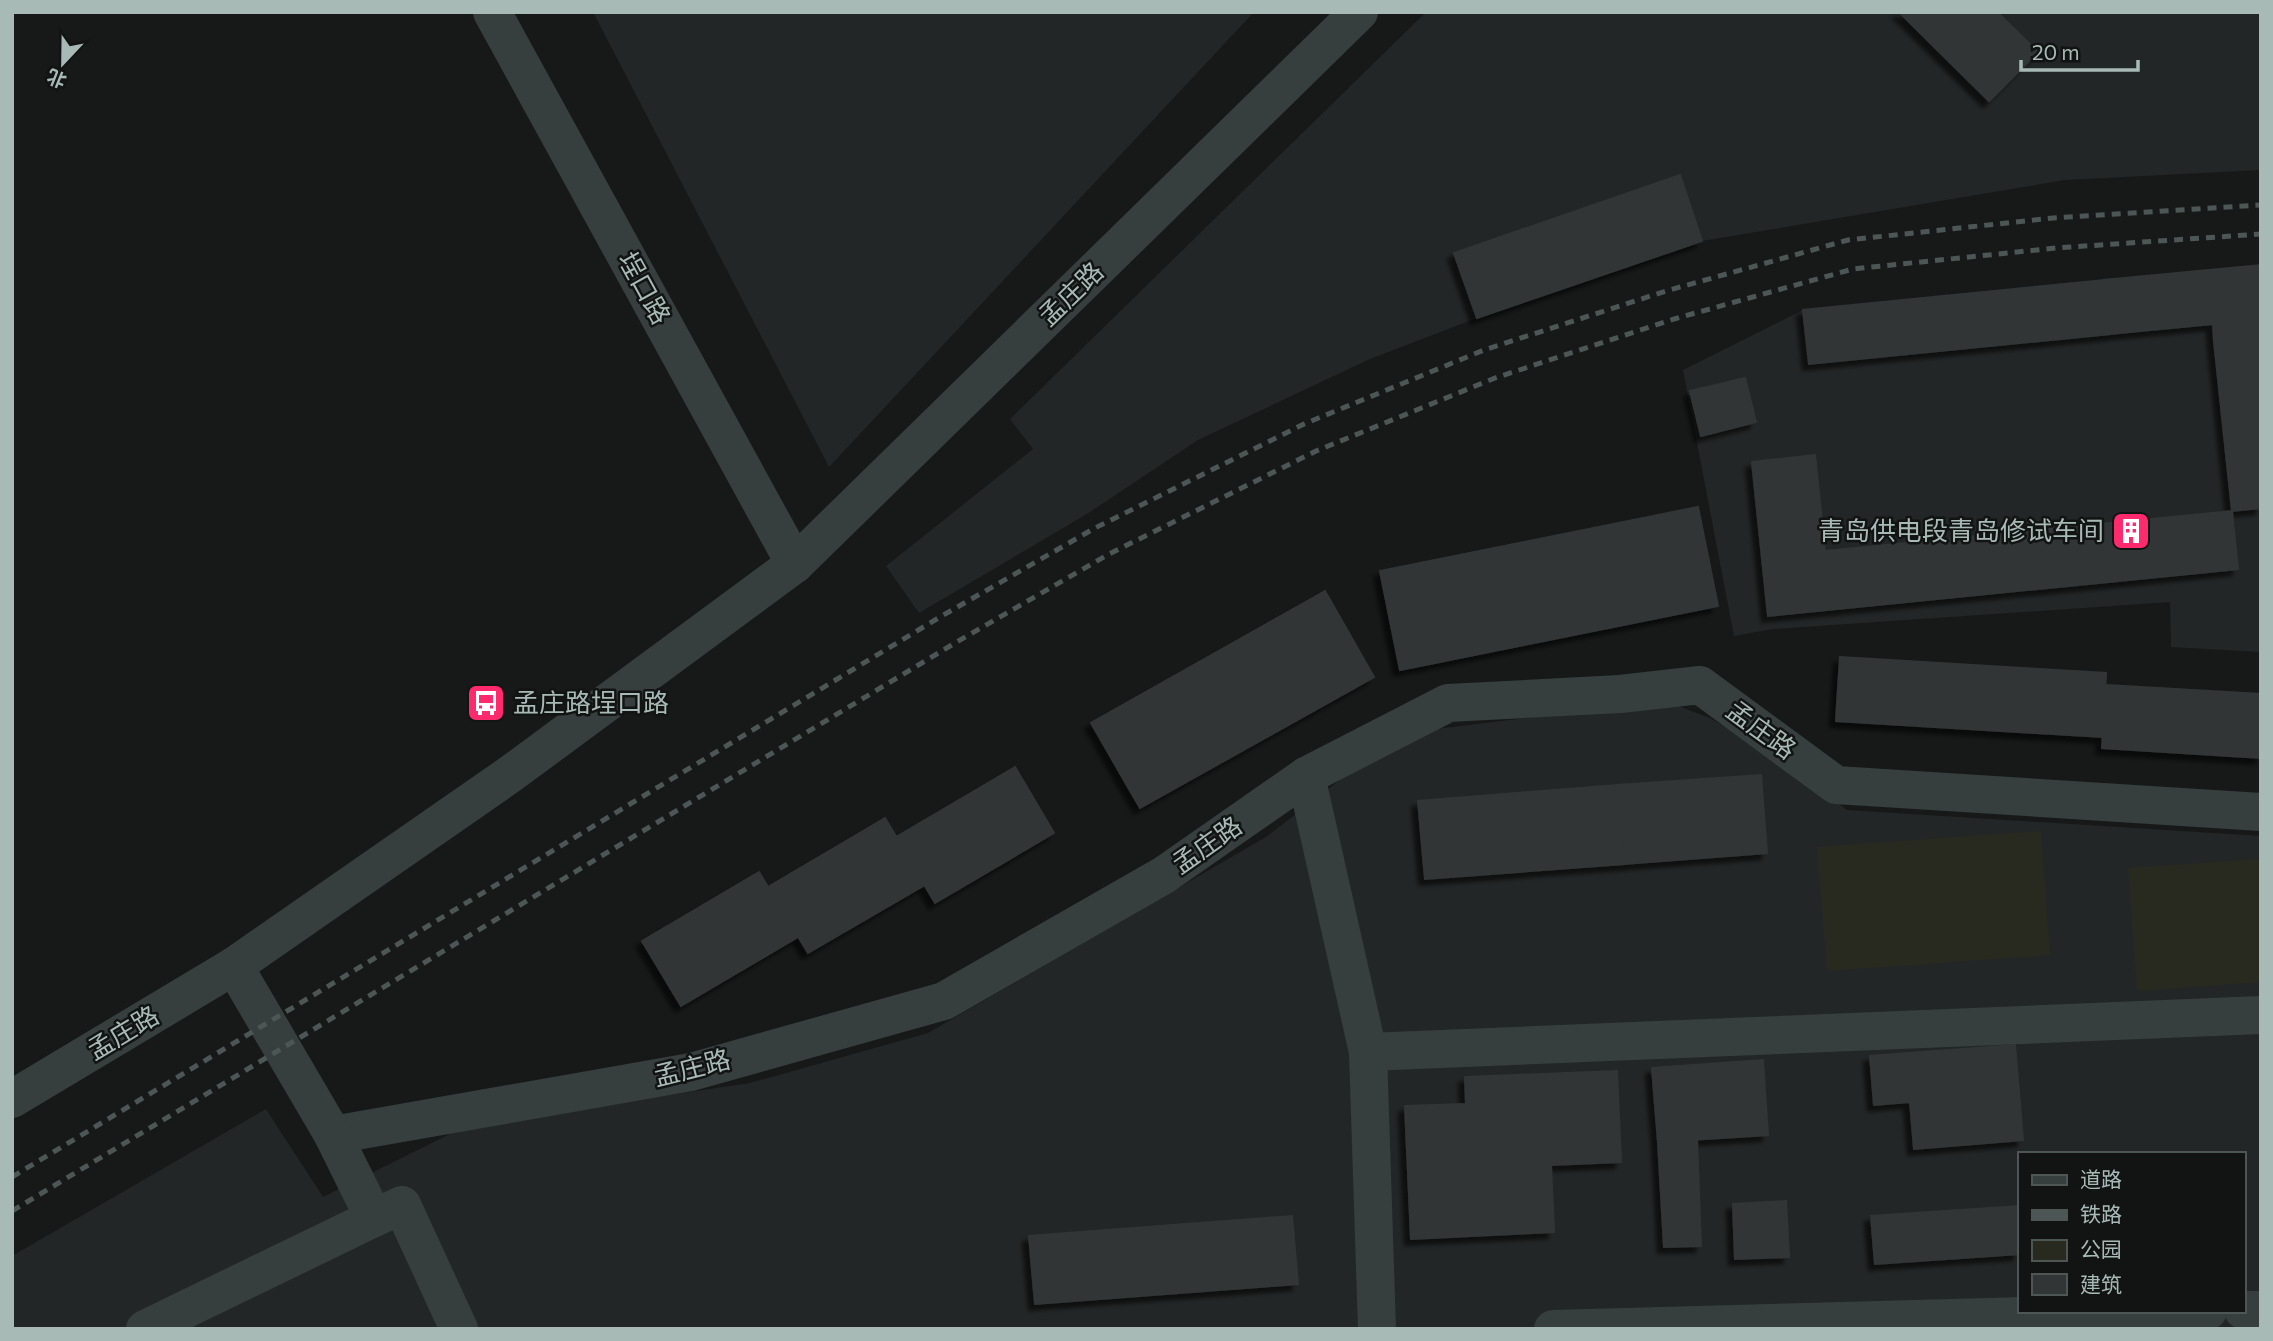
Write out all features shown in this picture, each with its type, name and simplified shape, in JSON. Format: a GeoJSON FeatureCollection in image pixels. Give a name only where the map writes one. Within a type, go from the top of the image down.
{"type":"FeatureCollection","features":[{"type":"Feature","properties":{"kind":"street","name":"埕口路"},"geometry":{"type":"LineString","coordinates":[[492,12],[795,564]]}},
{"type":"Feature","properties":{"kind":"street","name":"孟庄路"},"geometry":{"type":"LineString","coordinates":[[12,1099],[234,966],[509,775],[795,564],[1359,12]]}},
{"type":"Feature","properties":{"kind":"street","name":"孟庄路"},"geometry":{"type":"LineString","coordinates":[[333,1135],[691,1072],[944,1001],[1164,875],[1306,776],[1448,703],[1620,694],[1700,685],[1836,785],[2261,812]]}},
{"type":"Feature","properties":{"kind":"street"},"geometry":{"type":"LineString","coordinates":[[1306,776],[1368,1052],[1377,1329]]}},
{"type":"Feature","properties":{"kind":"street"},"geometry":{"type":"LineString","coordinates":[[234,966],[333,1135],[374,1218]]}},
{"type":"Feature","properties":{"kind":"street"},"geometry":{"type":"LineString","coordinates":[[1368,1052],[2261,1015]]}},
{"type":"Feature","properties":{"kind":"street"},"geometry":{"type":"LineString","coordinates":[[145,1329],[402,1205],[459,1329]]}},
{"type":"Feature","properties":{"kind":"street"},"geometry":{"type":"LineString","coordinates":[[1553,1329],[2135,1313]]}},
{"type":"Feature","properties":{"kind":"shaded area"},"geometry":{"type":"Polygon","coordinates":[[[593,12],[1254,12],[829,467],[593,12]]]}},
{"type":"Feature","properties":{"kind":"shaded area"},"geometry":{"type":"Polygon","coordinates":[[[1426,12],[2261,12],[2261,170],[2065,180],[1702,241],[1477,318],[1370,359],[1198,440],[1087,514],[919,613],[886,566],[1033,449],[1010,419],[1426,12]]]}},
{"type":"Feature","properties":{"kind":"shaded area"},"geometry":{"type":"Polygon","coordinates":[[[2261,265],[2261,652],[2171,647],[2170,602],[1773,629],[1734,636],[1683,370],[1803,310],[2261,265]]]}},
{"type":"Feature","properties":{"kind":"shaded area"},"geometry":{"type":"Polygon","coordinates":[[[1665,701],[1710,718],[1770,753],[1847,810],[2261,836],[2261,1329],[12,1329],[12,1256],[266,1109],[323,1197],[468,1125],[750,1083],[928,1033],[1266,837],[1350,772],[1428,730],[1665,701]]]}},
{"type":"Feature","properties":{"kind":"green space"},"geometry":{"type":"Polygon","coordinates":[[[2041,831],[2050,955],[1827,971],[1817,847],[2041,831]]]}},
{"type":"Feature","properties":{"kind":"green space"},"geometry":{"type":"Polygon","coordinates":[[[2261,859],[2261,982],[2137,991],[2128,868],[2261,859]]]}},
{"type":"Feature","properties":{"kind":"building"},"geometry":{"type":"Polygon","coordinates":[[[1899,12],[1997,12],[2038,52],[1989,101],[1899,12]]]}},
{"type":"Feature","properties":{"kind":"building"},"geometry":{"type":"Polygon","coordinates":[[[1680,175],[1702,241],[1477,318],[1454,253],[1680,175]]]}},
{"type":"Feature","properties":{"kind":"building"},"geometry":{"type":"Polygon","coordinates":[[[2261,265],[2261,336],[2214,341],[2213,324],[2110,334],[2104,280],[2261,265]]]}},
{"type":"Feature","properties":{"kind":"building"},"geometry":{"type":"Polygon","coordinates":[[[2104,280],[2110,334],[1809,364],[1803,310],[2104,280]]]}},
{"type":"Feature","properties":{"kind":"building"},"geometry":{"type":"Polygon","coordinates":[[[2261,336],[2261,508],[2232,511],[2214,341],[2261,336]]]}},
{"type":"Feature","properties":{"kind":"building"},"geometry":{"type":"Polygon","coordinates":[[[1745,378],[1756,422],[1701,436],[1690,391],[1745,378]]]}},
{"type":"Feature","properties":{"kind":"building","name":"青岛供电段青岛修试车间"},"geometry":{"type":"Polygon","coordinates":[[[1815,455],[1825,551],[2232,511],[2238,569],[1768,616],[1752,462],[1815,455]]]}},
{"type":"Feature","properties":{"kind":"building"},"geometry":{"type":"Polygon","coordinates":[[[1698,507],[1718,606],[1400,670],[1380,571],[1698,507]]]}},
{"type":"Feature","properties":{"kind":"building"},"geometry":{"type":"Polygon","coordinates":[[[1325,591],[1374,677],[1140,808],[1091,723],[1325,591]]]}},
{"type":"Feature","properties":{"kind":"building"},"geometry":{"type":"Polygon","coordinates":[[[1840,657],[2106,673],[2103,737],[1836,721],[1840,657]]]}},
{"type":"Feature","properties":{"kind":"building"},"geometry":{"type":"Polygon","coordinates":[[[2106,685],[2261,694],[2261,758],[2102,748],[2106,685]]]}},
{"type":"Feature","properties":{"kind":"building"},"geometry":{"type":"Polygon","coordinates":[[[1015,767],[1054,833],[935,903],[896,837],[1015,767]]]}},
{"type":"Feature","properties":{"kind":"building"},"geometry":{"type":"Polygon","coordinates":[[[1761,775],[1767,853],[1624,864],[1618,785],[1761,775]]]}},
{"type":"Feature","properties":{"kind":"building"},"geometry":{"type":"Polygon","coordinates":[[[1618,785],[1624,864],[1425,879],[1418,801],[1618,785]]]}},
{"type":"Feature","properties":{"kind":"building"},"geometry":{"type":"Polygon","coordinates":[[[885,818],[925,885],[808,953],[768,887],[885,818]]]}},
{"type":"Feature","properties":{"kind":"building"},"geometry":{"type":"Polygon","coordinates":[[[759,872],[798,937],[681,1006],[642,941],[759,872]]]}},
{"type":"Feature","properties":{"kind":"building"},"geometry":{"type":"Polygon","coordinates":[[[2015,1045],[2023,1140],[1914,1149],[1910,1102],[1874,1105],[1870,1056],[2015,1045]]]}},
{"type":"Feature","properties":{"kind":"building"},"geometry":{"type":"Polygon","coordinates":[[[1763,1060],[1768,1135],[1658,1142],[1652,1068],[1763,1060]]]}},
{"type":"Feature","properties":{"kind":"building"},"geometry":{"type":"Polygon","coordinates":[[[1617,1071],[1621,1162],[1551,1165],[1554,1232],[1411,1239],[1405,1106],[1466,1104],[1465,1077],[1617,1071]]]}},
{"type":"Feature","properties":{"kind":"building"},"geometry":{"type":"Polygon","coordinates":[[[1697,1140],[1701,1246],[1664,1247],[1658,1142],[1697,1140]]]}},
{"type":"Feature","properties":{"kind":"building"},"geometry":{"type":"Polygon","coordinates":[[[1786,1201],[1789,1257],[1735,1259],[1733,1204],[1786,1201]]]}},
{"type":"Feature","properties":{"kind":"building"},"geometry":{"type":"Polygon","coordinates":[[[2018,1206],[2018,1254],[1875,1264],[1871,1216],[2018,1206]]]}},
{"type":"Feature","properties":{"kind":"building"},"geometry":{"type":"Polygon","coordinates":[[[1292,1216],[1298,1284],[1035,1304],[1029,1236],[1292,1216]]]}},
{"type":"Feature","properties":{"kind":"railway"},"geometry":{"type":"LineString","coordinates":[[12,1177],[940,617],[1095,528],[1304,424],[1484,350],[1666,291],[1848,240],[2053,218],[2261,205]]}},
{"type":"Feature","properties":{"kind":"railway"},"geometry":{"type":"LineString","coordinates":[[12,1211],[955,643],[1109,554],[1316,451],[1495,378],[1674,319],[1853,269],[2056,248],[2261,234]]}},
{"type":"Feature","properties":{"kind":"place","name":"青岛供电段青岛修试车间"},"geometry":{"type":"Point","coordinates":[2131,531]}},
{"type":"Feature","properties":{"kind":"place","name":"孟庄路埕口路"},"geometry":{"type":"Point","coordinates":[486,703]}}]}
